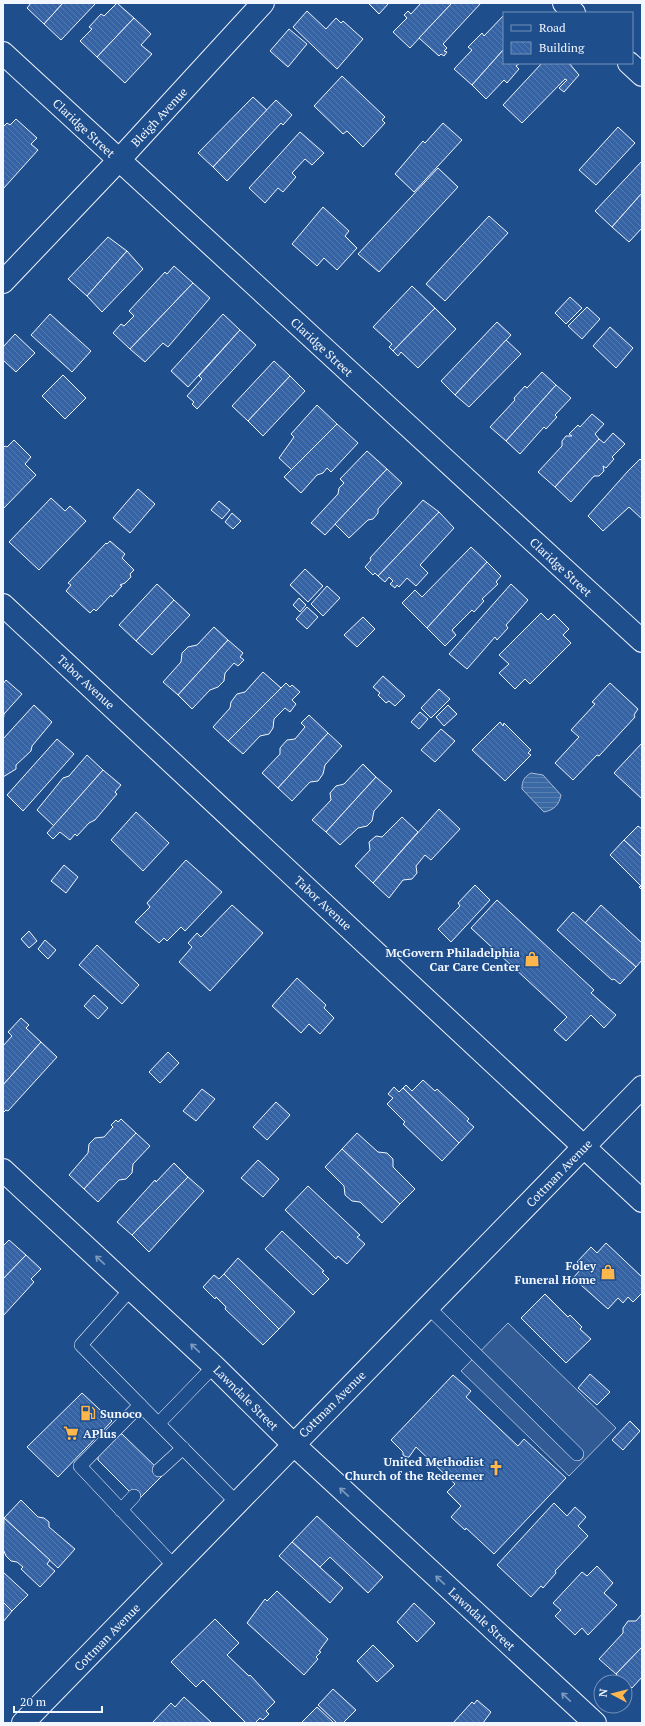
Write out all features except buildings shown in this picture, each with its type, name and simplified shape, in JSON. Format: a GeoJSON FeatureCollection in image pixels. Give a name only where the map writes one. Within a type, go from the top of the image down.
{"type":"FeatureCollection","features":[{"type":"Feature","properties":{"kind":"street","name":"Bleigh Avenue"},"geometry":{"type":"LineString","coordinates":[[3,282],[119,160],[264,3]]}},
{"type":"Feature","properties":{"kind":"street"},"geometry":{"type":"LineString","coordinates":[[564,3],[573,12]]}},
{"type":"Feature","properties":{"kind":"street","name":"Claridge Street"},"geometry":{"type":"LineString","coordinates":[[3,53],[642,641]]}},
{"type":"Feature","properties":{"kind":"street"},"geometry":{"type":"LineString","coordinates":[[630,64],[642,75]]}},
{"type":"Feature","properties":{"kind":"street","name":"Tabor Avenue"},"geometry":{"type":"LineString","coordinates":[[3,605],[642,1201]]}},
{"type":"Feature","properties":{"kind":"street","name":"Cottman Avenue"},"geometry":{"type":"LineString","coordinates":[[23,1723],[642,1087]]}},
{"type":"Feature","properties":{"kind":"street","name":"Lawndale Street"},"geometry":{"type":"LineString","coordinates":[[3,1170],[214,1366],[293,1444],[595,1723]]}},
{"type":"Feature","properties":{"kind":"lane"},"geometry":{"type":"LineString","coordinates":[[131,1289],[81,1346],[237,1503]]}},
{"type":"Feature","properties":{"kind":"lane"},"geometry":{"type":"LineString","coordinates":[[428,1307],[577,1454]]}},
{"type":"Feature","properties":{"kind":"lane"},"geometry":{"type":"LineString","coordinates":[[159,1423],[214,1366]]}},
{"type":"Feature","properties":{"kind":"lane"},"geometry":{"type":"LineString","coordinates":[[140,1405],[80,1466],[175,1567]]}},
{"type":"Feature","properties":{"kind":"lane"},"geometry":{"type":"LineString","coordinates":[[159,1470],[182,1448]]}},
{"type":"Feature","properties":{"kind":"lane"},"geometry":{"type":"LineString","coordinates":[[121,1510],[134,1496]]}},
{"type":"Feature","properties":{"kind":"shaded area"},"geometry":{"type":"Polygon","coordinates":[[[531,773],[543,775],[561,795],[559,802],[551,810],[544,812],[522,789],[524,780],[531,773]]]}},
{"type":"Feature","properties":{"kind":"shaded area"},"geometry":{"type":"Polygon","coordinates":[[[508,1323],[616,1428],[569,1476],[461,1371],[508,1323]]]}},
{"type":"Feature","properties":{"kind":"place","name":"McGovern Philadelphia Car Care Center"},"geometry":{"type":"Point","coordinates":[532,959]}},
{"type":"Feature","properties":{"kind":"place","name":"Foley Funeral Home"},"geometry":{"type":"Point","coordinates":[608,1272]}},
{"type":"Feature","properties":{"kind":"place","name":"Sunoco"},"geometry":{"type":"Point","coordinates":[88,1413]}},
{"type":"Feature","properties":{"kind":"place","name":"APlus"},"geometry":{"type":"Point","coordinates":[71,1433]}},
{"type":"Feature","properties":{"kind":"place","name":"United Methodist Church of the Redeemer"},"geometry":{"type":"Point","coordinates":[496,1468]}}]}
